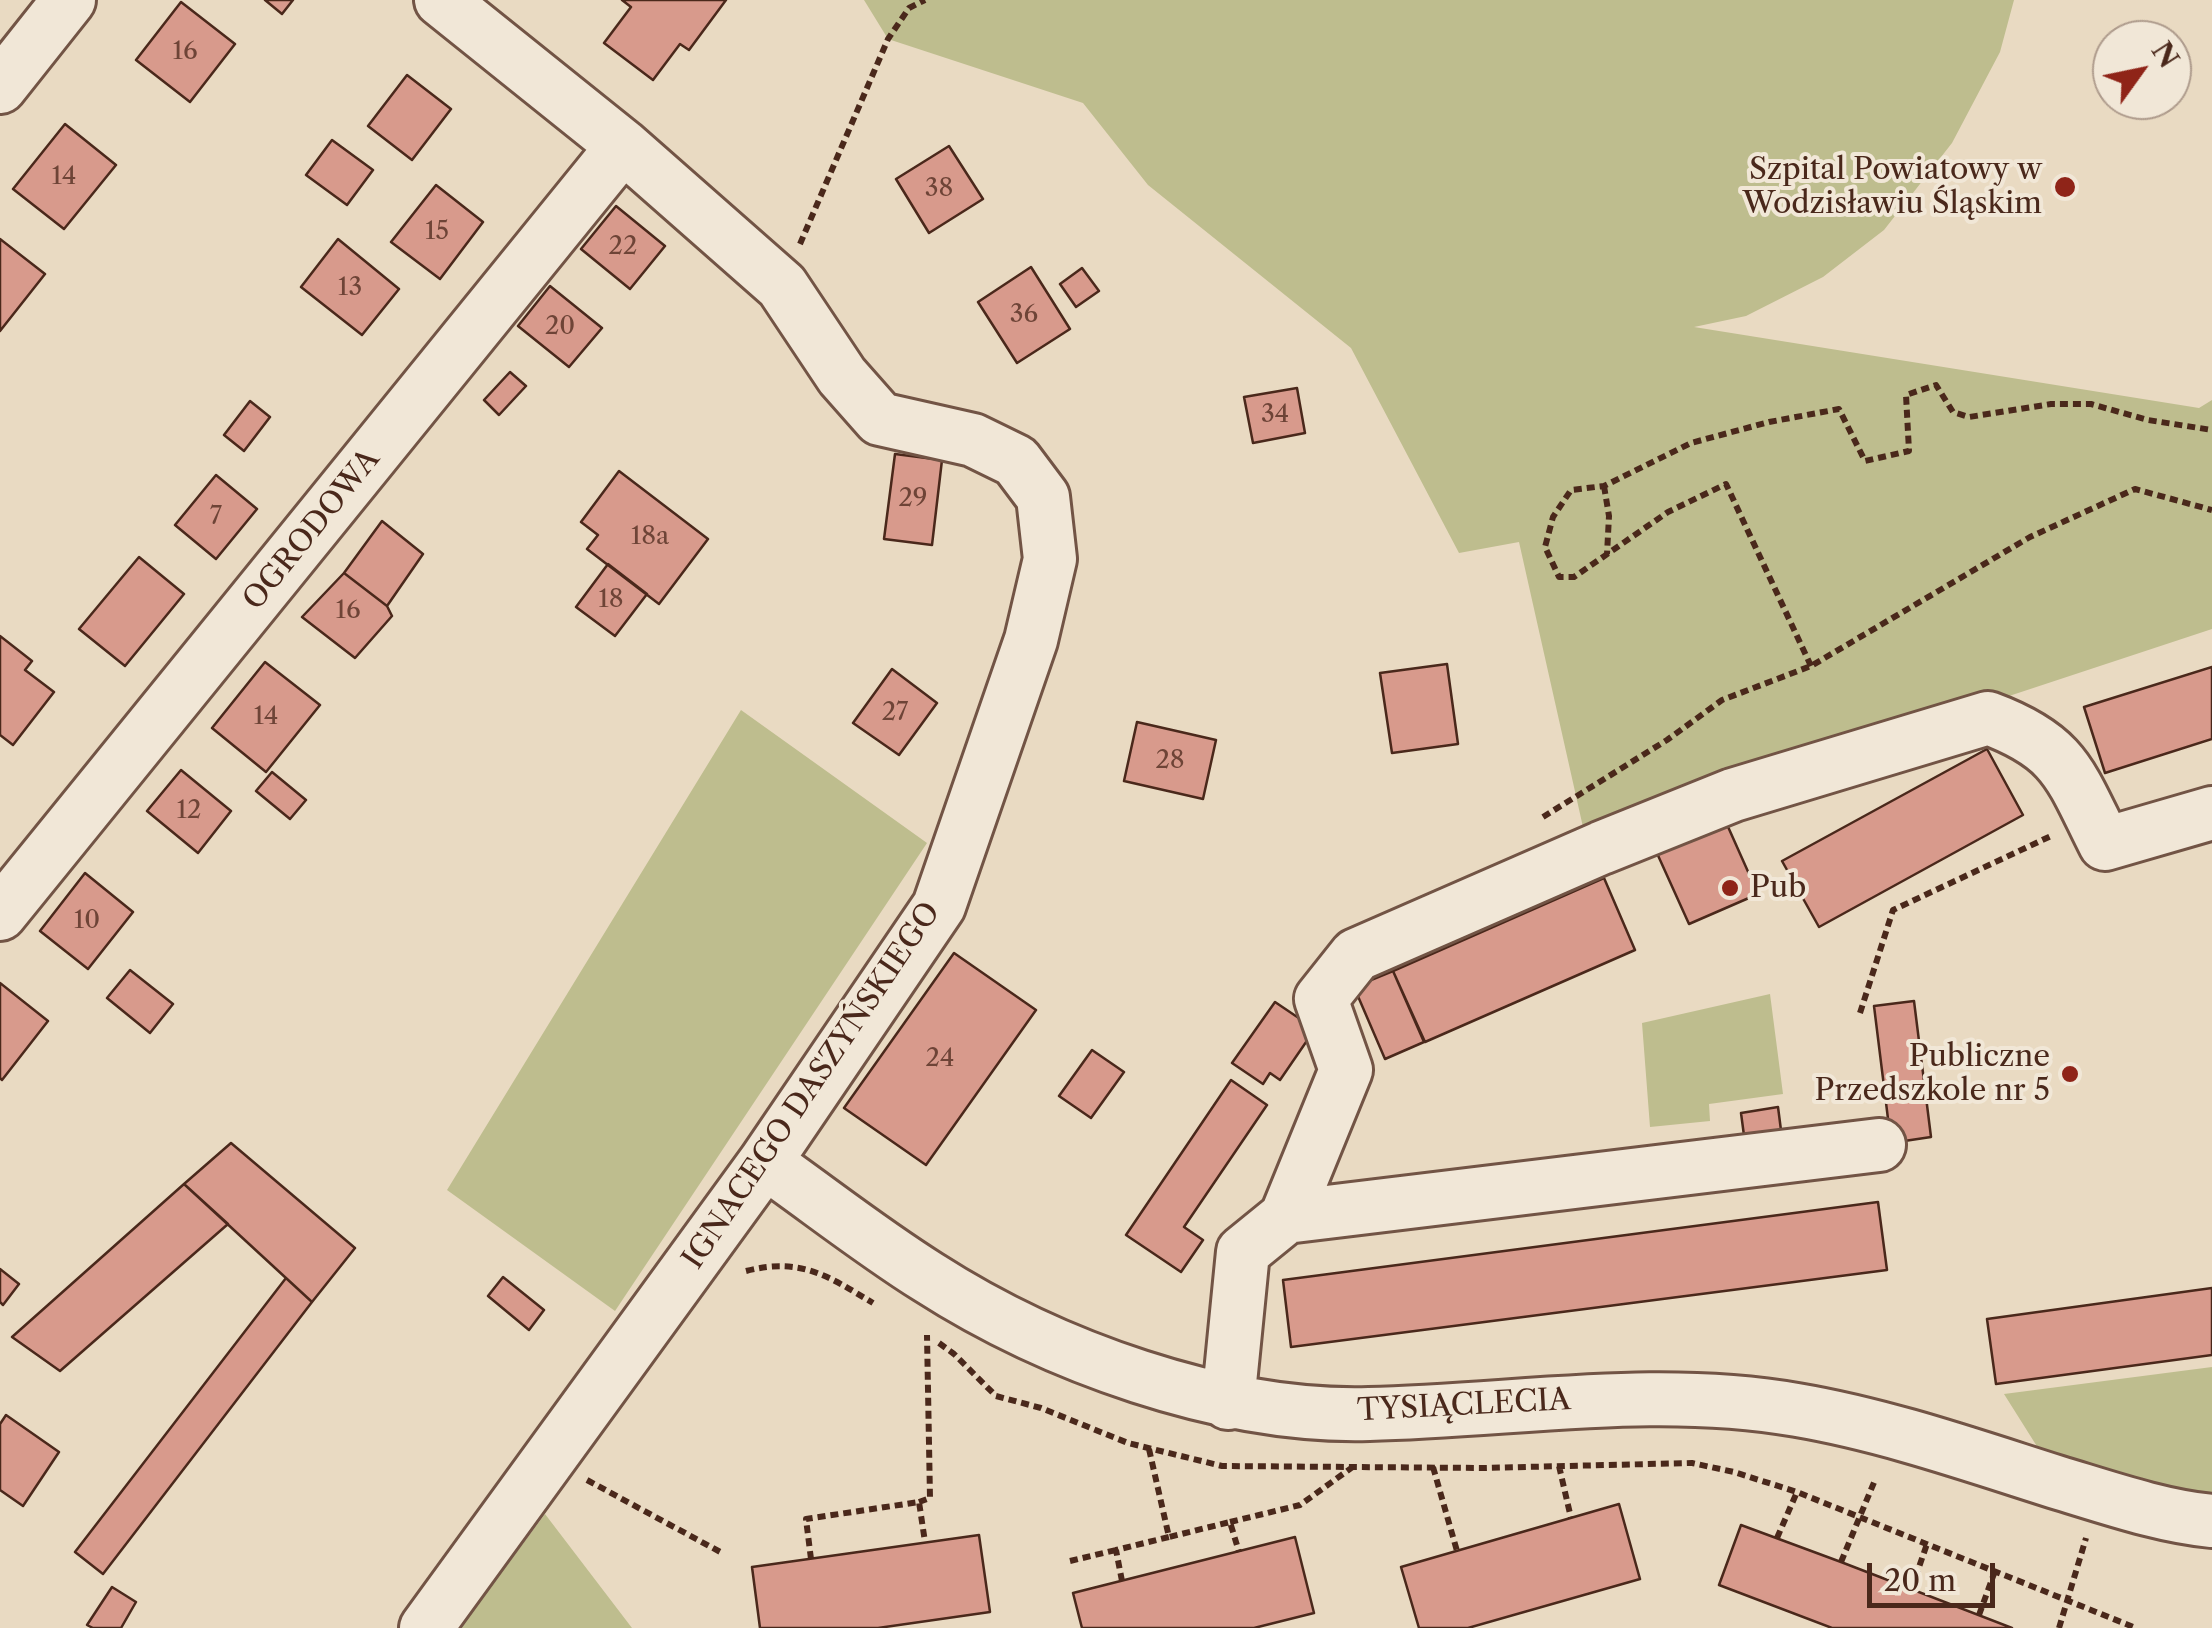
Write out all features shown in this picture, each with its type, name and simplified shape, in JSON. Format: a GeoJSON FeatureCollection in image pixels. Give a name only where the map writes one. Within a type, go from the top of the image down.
{"type":"FeatureCollection","features":[{"type":"Feature","properties":{"kind":"street"},"geometry":{"type":"LineString","coordinates":[[0,87],[69,0]]}},
{"type":"Feature","properties":{"kind":"street","name":"IGNACEGO DASZYŃSKIEGO"},"geometry":{"type":"LineString","coordinates":[[426,1628],[765,1162],[939,906],[1031,640],[1050,558],[1043,498],[1016,461],[973,440],[880,418],[842,376],[782,286],[623,146],[441,0]]}},
{"type":"Feature","properties":{"kind":"street","name":"OGRODOWA"},"geometry":{"type":"LineString","coordinates":[[0,914],[623,146]]}},
{"type":"Feature","properties":{"kind":"street"},"geometry":{"type":"LineString","coordinates":[[1228,1403],[1243,1252],[1286,1217],[1346,1070],[1322,999],[1356,955],[1733,795],[1988,718],[2025,732],[2063,762],[2105,844],[2212,813]]}},
{"type":"Feature","properties":{"kind":"street"},"geometry":{"type":"LineString","coordinates":[[1286,1217],[1879,1145]]}},
{"type":"Feature","properties":{"kind":"street","name":"TYSIĄCLECIA"},"geometry":{"type":"LineString","coordinates":[[765,1162],[929,1278],[1021,1328],[1096,1360],[1228,1403],[1292,1412],[1369,1414],[1589,1399],[1686,1397],[1798,1410],[1923,1440],[2107,1498],[2212,1521]]}},
{"type":"Feature","properties":{"kind":"path"},"geometry":{"type":"LineString","coordinates":[[782,286],[888,38],[909,8],[925,0]]}},
{"type":"Feature","properties":{"kind":"path"},"geometry":{"type":"LineString","coordinates":[[1810,666],[1726,484],[1668,512],[1574,576],[1559,578],[1545,546],[1553,517],[1571,490],[1604,486],[1691,443],[1838,409],[1865,461],[1910,450],[1906,395],[1936,385],[1954,412],[1969,417],[2052,404],[2091,404],[2148,420],[2212,430]]}},
{"type":"Feature","properties":{"kind":"path"},"geometry":{"type":"LineString","coordinates":[[1604,486],[1609,516],[1607,554]]}},
{"type":"Feature","properties":{"kind":"path"},"geometry":{"type":"LineString","coordinates":[[1531,824],[1667,740],[1722,700],[1810,666],[2030,537],[2135,489],[2212,510]]}},
{"type":"Feature","properties":{"kind":"path"},"geometry":{"type":"LineString","coordinates":[[1860,1013],[1893,910],[2059,833],[2105,844]]}},
{"type":"Feature","properties":{"kind":"path"},"geometry":{"type":"LineString","coordinates":[[811,1559],[806,1519],[930,1498],[927,1335]]}},
{"type":"Feature","properties":{"kind":"path"},"geometry":{"type":"LineString","coordinates":[[1149,1448],[1169,1536]]}},
{"type":"Feature","properties":{"kind":"path"},"geometry":{"type":"LineString","coordinates":[[1070,1561],[1300,1505],[1355,1466]]}},
{"type":"Feature","properties":{"kind":"path"},"geometry":{"type":"LineString","coordinates":[[1559,1466],[1571,1518]]}},
{"type":"Feature","properties":{"kind":"path"},"geometry":{"type":"LineString","coordinates":[[1433,1467],[1457,1551]]}},
{"type":"Feature","properties":{"kind":"path"},"geometry":{"type":"LineString","coordinates":[[586,1480],[724,1554]]}},
{"type":"Feature","properties":{"kind":"path"},"geometry":{"type":"LineString","coordinates":[[1841,1562],[1874,1480]]}},
{"type":"Feature","properties":{"kind":"path"},"geometry":{"type":"LineString","coordinates":[[1777,1538],[1797,1492]]}},
{"type":"Feature","properties":{"kind":"path"},"geometry":{"type":"LineString","coordinates":[[919,1502],[925,1542]]}},
{"type":"Feature","properties":{"kind":"path"},"geometry":{"type":"LineString","coordinates":[[1230,1522],[1239,1552]]}},
{"type":"Feature","properties":{"kind":"path"},"geometry":{"type":"LineString","coordinates":[[2059,1628],[2089,1530]]}},
{"type":"Feature","properties":{"kind":"path"},"geometry":{"type":"LineString","coordinates":[[1911,1590],[1927,1544]]}},
{"type":"Feature","properties":{"kind":"path"},"geometry":{"type":"LineString","coordinates":[[1116,1550],[1122,1582]]}},
{"type":"Feature","properties":{"kind":"path"},"geometry":{"type":"LineString","coordinates":[[1979,1616],[1995,1571]]}},
{"type":"Feature","properties":{"kind":"shaded area"},"geometry":{"type":"Polygon","coordinates":[[[864,0],[2014,0],[2000,52],[1952,143],[1884,230],[1823,277],[1746,316],[1694,327],[2199,408],[2212,400],[2212,629],[1585,836],[1519,542],[1459,553],[1351,348],[1148,185],[1083,103],[888,39],[864,0]]]}},
{"type":"Feature","properties":{"kind":"shaded area"},"geometry":{"type":"Polygon","coordinates":[[[741,710],[927,843],[615,1311],[447,1190],[741,710]]]}},
{"type":"Feature","properties":{"kind":"shaded area"},"geometry":{"type":"Polygon","coordinates":[[[1770,994],[1783,1094],[1709,1104],[1710,1121],[1650,1127],[1642,1023],[1770,994]]]}},
{"type":"Feature","properties":{"kind":"shaded area"},"geometry":{"type":"Polygon","coordinates":[[[2212,1367],[2212,1493],[2168,1496],[2038,1448],[2004,1394],[2212,1367]]]}},
{"type":"Feature","properties":{"kind":"shaded area"},"geometry":{"type":"Polygon","coordinates":[[[545,1514],[632,1628],[460,1628],[545,1514]]]}},
{"type":"Feature","properties":{"kind":"building"},"geometry":{"type":"Polygon","coordinates":[[[265,0],[293,0],[282,14],[265,0]]]}},
{"type":"Feature","properties":{"kind":"building"},"geometry":{"type":"Polygon","coordinates":[[[622,0],[726,0],[689,50],[680,44],[653,80],[604,43],[631,7],[622,0]]]}},
{"type":"Feature","properties":{"kind":"building"},"geometry":{"type":"Polygon","coordinates":[[[181,2],[235,44],[190,102],[136,60],[181,2]]]}},
{"type":"Feature","properties":{"kind":"building"},"geometry":{"type":"Polygon","coordinates":[[[407,75],[451,109],[412,160],[368,126],[407,75]]]}},
{"type":"Feature","properties":{"kind":"building"},"geometry":{"type":"Polygon","coordinates":[[[65,124],[116,165],[64,229],[13,189],[65,124]]]}},
{"type":"Feature","properties":{"kind":"building"},"geometry":{"type":"Polygon","coordinates":[[[332,140],[373,170],[347,205],[306,175],[332,140]]]}},
{"type":"Feature","properties":{"kind":"building"},"geometry":{"type":"Polygon","coordinates":[[[949,146],[983,199],[929,233],[896,179],[949,146]]]}},
{"type":"Feature","properties":{"kind":"building"},"geometry":{"type":"Polygon","coordinates":[[[436,185],[483,222],[440,279],[391,242],[436,185]]]}},
{"type":"Feature","properties":{"kind":"building"},"geometry":{"type":"Polygon","coordinates":[[[616,206],[665,246],[630,289],[581,249],[616,206]]]}},
{"type":"Feature","properties":{"kind":"building"},"geometry":{"type":"Polygon","coordinates":[[[0,239],[45,274],[0,331],[0,239]]]}},
{"type":"Feature","properties":{"kind":"building"},"geometry":{"type":"Polygon","coordinates":[[[338,239],[399,289],[362,335],[301,287],[338,239]]]}},
{"type":"Feature","properties":{"kind":"building"},"geometry":{"type":"Polygon","coordinates":[[[1031,267],[1070,329],[1017,363],[978,302],[1031,267]]]}},
{"type":"Feature","properties":{"kind":"building"},"geometry":{"type":"Polygon","coordinates":[[[1082,268],[1099,291],[1076,307],[1060,284],[1082,268]]]}},
{"type":"Feature","properties":{"kind":"building"},"geometry":{"type":"Polygon","coordinates":[[[550,286],[602,328],[569,367],[518,326],[550,286]]]}},
{"type":"Feature","properties":{"kind":"building"},"geometry":{"type":"Polygon","coordinates":[[[510,372],[526,386],[499,415],[484,400],[510,372]]]}},
{"type":"Feature","properties":{"kind":"building"},"geometry":{"type":"Polygon","coordinates":[[[1297,388],[1305,433],[1253,443],[1244,397],[1297,388]]]}},
{"type":"Feature","properties":{"kind":"building"},"geometry":{"type":"Polygon","coordinates":[[[250,401],[270,417],[244,451],[224,435],[250,401]]]}},
{"type":"Feature","properties":{"kind":"building"},"geometry":{"type":"Polygon","coordinates":[[[895,454],[942,460],[932,545],[884,539],[895,454]]]}},
{"type":"Feature","properties":{"kind":"building"},"geometry":{"type":"Polygon","coordinates":[[[619,471],[708,539],[659,604],[587,549],[598,535],[581,522],[619,471]]]}},
{"type":"Feature","properties":{"kind":"building"},"geometry":{"type":"Polygon","coordinates":[[[216,475],[257,509],[216,559],[175,525],[216,475]]]}},
{"type":"Feature","properties":{"kind":"building"},"geometry":{"type":"Polygon","coordinates":[[[382,521],[423,554],[387,606],[344,573],[382,521]]]}},
{"type":"Feature","properties":{"kind":"building"},"geometry":{"type":"Polygon","coordinates":[[[139,557],[184,594],[125,666],[79,629],[139,557]]]}},
{"type":"Feature","properties":{"kind":"building"},"geometry":{"type":"Polygon","coordinates":[[[608,564],[647,594],[615,636],[576,607],[608,564]]]}},
{"type":"Feature","properties":{"kind":"building"},"geometry":{"type":"Polygon","coordinates":[[[344,573],[387,606],[392,616],[355,658],[302,617],[344,573]]]}},
{"type":"Feature","properties":{"kind":"building"},"geometry":{"type":"Polygon","coordinates":[[[0,636],[32,661],[25,670],[54,692],[13,745],[0,735],[0,636]]]}},
{"type":"Feature","properties":{"kind":"building"},"geometry":{"type":"Polygon","coordinates":[[[265,662],[320,705],[266,772],[212,728],[265,662]]]}},
{"type":"Feature","properties":{"kind":"building"},"geometry":{"type":"Polygon","coordinates":[[[1447,664],[1458,744],[1392,753],[1380,673],[1447,664]]]}},
{"type":"Feature","properties":{"kind":"building"},"geometry":{"type":"Polygon","coordinates":[[[2212,667],[2212,739],[2105,773],[2084,707],[2212,667]]]}},
{"type":"Feature","properties":{"kind":"building"},"geometry":{"type":"Polygon","coordinates":[[[892,669],[937,703],[899,755],[853,723],[892,669]]]}},
{"type":"Feature","properties":{"kind":"building"},"geometry":{"type":"Polygon","coordinates":[[[1137,722],[1216,740],[1203,799],[1124,781],[1137,722]]]}},
{"type":"Feature","properties":{"kind":"building"},"geometry":{"type":"Polygon","coordinates":[[[1987,749],[2023,815],[1819,927],[1782,861],[1987,749]]]}},
{"type":"Feature","properties":{"kind":"building"},"geometry":{"type":"Polygon","coordinates":[[[181,770],[231,811],[198,853],[147,811],[181,770]]]}},
{"type":"Feature","properties":{"kind":"building"},"geometry":{"type":"Polygon","coordinates":[[[272,772],[306,800],[290,819],[256,791],[272,772]]]}},
{"type":"Feature","properties":{"kind":"building"},"geometry":{"type":"Polygon","coordinates":[[[1725,820],[1758,894],[1689,924],[1656,851],[1725,820]]]}},
{"type":"Feature","properties":{"kind":"building"},"geometry":{"type":"Polygon","coordinates":[[[85,873],[133,912],[88,969],[40,931],[85,873]]]}},
{"type":"Feature","properties":{"kind":"building"},"geometry":{"type":"Polygon","coordinates":[[[1604,878],[1635,950],[1425,1042],[1393,971],[1604,878]]]}},
{"type":"Feature","properties":{"kind":"building"},"geometry":{"type":"Polygon","coordinates":[[[954,953],[1036,1010],[926,1165],[844,1108],[954,953]]]}},
{"type":"Feature","properties":{"kind":"building"},"geometry":{"type":"Polygon","coordinates":[[[130,970],[173,1004],[150,1033],[107,998],[130,970]]]}},
{"type":"Feature","properties":{"kind":"building"},"geometry":{"type":"Polygon","coordinates":[[[1393,971],[1424,1042],[1385,1059],[1354,987],[1393,971]]]}},
{"type":"Feature","properties":{"kind":"building"},"geometry":{"type":"Polygon","coordinates":[[[0,983],[48,1021],[2,1080],[0,1078],[0,983]]]}},
{"type":"Feature","properties":{"kind":"building"},"geometry":{"type":"Polygon","coordinates":[[[1914,1001],[1931,1137],[1891,1143],[1874,1006],[1914,1001]]]}},
{"type":"Feature","properties":{"kind":"building"},"geometry":{"type":"Polygon","coordinates":[[[1275,1002],[1315,1029],[1280,1080],[1270,1073],[1263,1084],[1232,1063],[1275,1002]]]}},
{"type":"Feature","properties":{"kind":"building"},"geometry":{"type":"Polygon","coordinates":[[[1092,1050],[1124,1072],[1091,1118],[1059,1096],[1092,1050]]]}},
{"type":"Feature","properties":{"kind":"building"},"geometry":{"type":"Polygon","coordinates":[[[1231,1080],[1267,1105],[1184,1227],[1203,1240],[1181,1272],[1126,1235],[1231,1080]]]}},
{"type":"Feature","properties":{"kind":"building"},"geometry":{"type":"Polygon","coordinates":[[[1778,1107],[1782,1138],[1745,1143],[1741,1113],[1778,1107]]]}},
{"type":"Feature","properties":{"kind":"building"},"geometry":{"type":"Polygon","coordinates":[[[231,1143],[355,1248],[312,1302],[184,1184],[231,1143]]]}},
{"type":"Feature","properties":{"kind":"building"},"geometry":{"type":"Polygon","coordinates":[[[184,1184],[228,1224],[60,1371],[12,1337],[184,1184]]]}},
{"type":"Feature","properties":{"kind":"building"},"geometry":{"type":"Polygon","coordinates":[[[1878,1202],[1887,1270],[1291,1347],[1283,1280],[1878,1202]]]}},
{"type":"Feature","properties":{"kind":"building"},"geometry":{"type":"Polygon","coordinates":[[[0,1269],[19,1284],[3,1305],[0,1302],[0,1269]]]}},
{"type":"Feature","properties":{"kind":"building"},"geometry":{"type":"Polygon","coordinates":[[[503,1277],[544,1310],[529,1330],[488,1296],[503,1277]]]}},
{"type":"Feature","properties":{"kind":"building"},"geometry":{"type":"Polygon","coordinates":[[[286,1278],[312,1302],[103,1574],[75,1552],[286,1278]]]}},
{"type":"Feature","properties":{"kind":"building"},"geometry":{"type":"Polygon","coordinates":[[[2212,1288],[2212,1355],[1996,1384],[1987,1319],[2212,1288]]]}},
{"type":"Feature","properties":{"kind":"building"},"geometry":{"type":"Polygon","coordinates":[[[6,1415],[59,1452],[23,1506],[0,1490],[0,1424],[6,1415]]]}},
{"type":"Feature","properties":{"kind":"building"},"geometry":{"type":"Polygon","coordinates":[[[1619,1504],[1640,1579],[1468,1628],[1419,1628],[1401,1567],[1619,1504]]]}},
{"type":"Feature","properties":{"kind":"building"},"geometry":{"type":"Polygon","coordinates":[[[1741,1525],[2012,1628],[1832,1628],[1719,1585],[1741,1525]]]}},
{"type":"Feature","properties":{"kind":"building"},"geometry":{"type":"Polygon","coordinates":[[[979,1535],[990,1612],[878,1628],[760,1628],[752,1567],[979,1535]]]}},
{"type":"Feature","properties":{"kind":"building"},"geometry":{"type":"Polygon","coordinates":[[[1295,1537],[1314,1613],[1254,1628],[1082,1628],[1073,1593],[1295,1537]]]}},
{"type":"Feature","properties":{"kind":"building"},"geometry":{"type":"Polygon","coordinates":[[[112,1587],[136,1602],[121,1628],[87,1625],[112,1587]]]}},
{"type":"Feature","properties":{"kind":"place","name":"Szpital Powiatowy w Wodzisławiu Śląskim"},"geometry":{"type":"Point","coordinates":[2065,187]}},
{"type":"Feature","properties":{"kind":"place","name":"Pub"},"geometry":{"type":"Point","coordinates":[1730,888]}},
{"type":"Feature","properties":{"kind":"place","name":"Publiczne Przedszkole nr 5"},"geometry":{"type":"Point","coordinates":[2070,1074]}}]}
